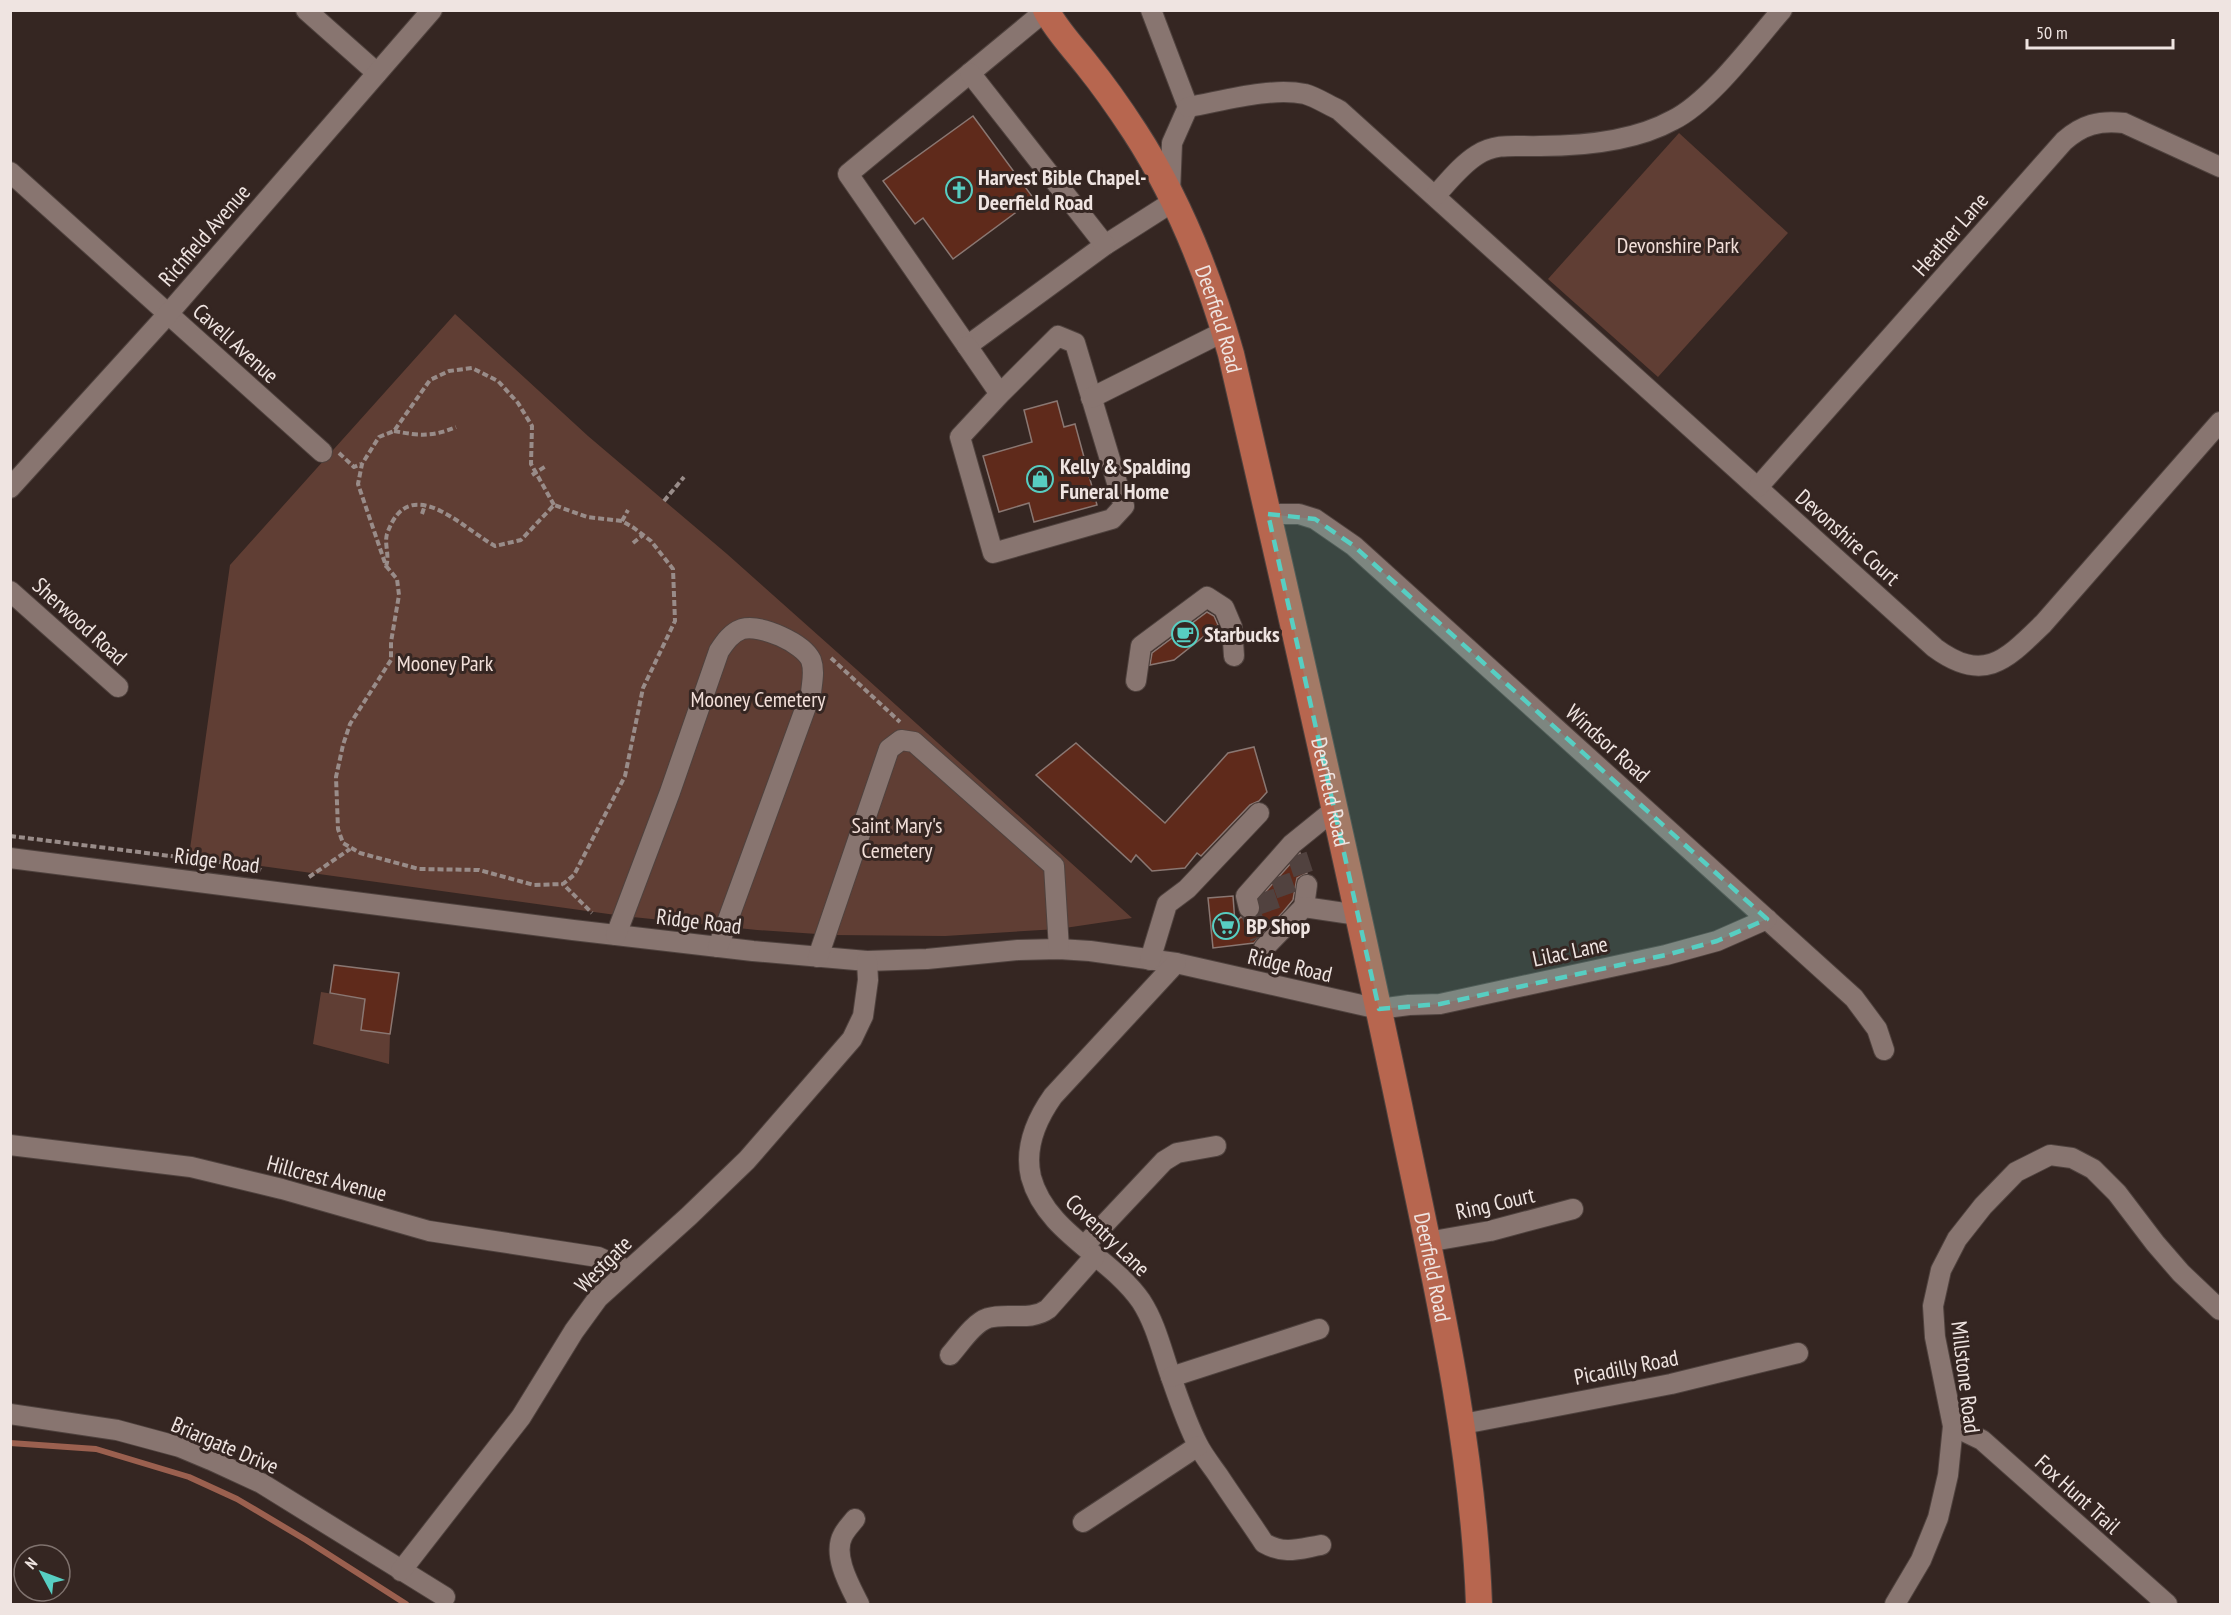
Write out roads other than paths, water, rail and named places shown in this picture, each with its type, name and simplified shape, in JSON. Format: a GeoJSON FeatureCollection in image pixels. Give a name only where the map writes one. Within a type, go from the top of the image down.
{"type":"FeatureCollection","features":[{"type":"Feature","properties":{"kind":"main road","name":"Deerfield Road"},"geometry":{"type":"LineString","coordinates":[[1043,15],[1089,67],[1135,132],[1172,197],[1217,305],[1225,331],[1379,1009],[1427,1242],[1462,1424],[1478,1557],[1479,1605]]}},
{"type":"Feature","properties":{"kind":"street"},"geometry":{"type":"LineString","coordinates":[[306,10],[377,73]]}},
{"type":"Feature","properties":{"kind":"street","name":"Richfield Avenue"},"geometry":{"type":"LineString","coordinates":[[10,488],[168,314],[432,10]]}},
{"type":"Feature","properties":{"kind":"street"},"geometry":{"type":"LineString","coordinates":[[967,346],[1172,197],[1172,143],[1188,107],[1150,10]]}},
{"type":"Feature","properties":{"kind":"street"},"geometry":{"type":"LineString","coordinates":[[1435,196],[1478,154],[1494,147],[1591,142],[1638,134],[1674,120],[1704,99],[1782,10]]}},
{"type":"Feature","properties":{"kind":"street"},"geometry":{"type":"LineString","coordinates":[[1000,394],[848,174],[1043,15]]}},
{"type":"Feature","properties":{"kind":"street"},"geometry":{"type":"LineString","coordinates":[[970,74],[1105,245]]}},
{"type":"Feature","properties":{"kind":"street","name":"Devonshire Court"},"geometry":{"type":"LineString","coordinates":[[1188,107],[1275,92],[1308,95],[1339,110],[1935,648],[1962,663],[1981,666],[1996,663],[2014,652],[2043,624],[2220,422]]}},
{"type":"Feature","properties":{"kind":"street","name":"Heather Lane"},"geometry":{"type":"LineString","coordinates":[[1758,487],[2064,141],[2077,130],[2093,123],[2124,123],[2220,167]]}},
{"type":"Feature","properties":{"kind":"street","name":"Cavell Avenue"},"geometry":{"type":"LineString","coordinates":[[10,172],[322,452]]}},
{"type":"Feature","properties":{"kind":"street"},"geometry":{"type":"LineString","coordinates":[[1091,398],[1225,331]]}},
{"type":"Feature","properties":{"kind":"street"},"geometry":{"type":"LineString","coordinates":[[1058,336],[1075,343],[1124,506],[1112,519],[993,552],[960,437],[1000,394],[1058,336]]}},
{"type":"Feature","properties":{"kind":"street","name":"Windsor Road"},"geometry":{"type":"LineString","coordinates":[[1268,514],[1299,514],[1315,519],[1354,546],[1854,998],[1873,1023],[1884,1050]]}},
{"type":"Feature","properties":{"kind":"street","name":"Sherwood Road"},"geometry":{"type":"LineString","coordinates":[[10,591],[118,687]]}},
{"type":"Feature","properties":{"kind":"street"},"geometry":{"type":"LineString","coordinates":[[1136,681],[1142,646],[1207,597],[1224,608],[1232,627],[1234,656]]}},
{"type":"Feature","properties":{"kind":"street"},"geometry":{"type":"LineString","coordinates":[[616,935],[670,792],[719,651],[727,639],[739,630],[751,627],[785,638],[803,648],[811,662],[813,675],[811,693],[718,947]]}},
{"type":"Feature","properties":{"kind":"street"},"geometry":{"type":"LineString","coordinates":[[818,957],[889,750],[894,744],[904,740],[914,742],[1054,866],[1059,949]]}},
{"type":"Feature","properties":{"kind":"street"},"geometry":{"type":"LineString","coordinates":[[1249,908],[1246,896],[1262,886],[1334,810]]}},
{"type":"Feature","properties":{"kind":"street"},"geometry":{"type":"LineString","coordinates":[[1150,960],[1167,904],[1187,889],[1259,813]]}},
{"type":"Feature","properties":{"kind":"street","name":"Ridge Road"},"geometry":{"type":"LineString","coordinates":[[10,858],[616,935],[867,962],[1018,950],[1090,951],[1176,963],[1379,1009]]}},
{"type":"Feature","properties":{"kind":"street"},"geometry":{"type":"LineString","coordinates":[[1259,983],[1269,936],[1296,909],[1308,885]]}},
{"type":"Feature","properties":{"kind":"street"},"geometry":{"type":"LineString","coordinates":[[1296,909],[1358,915]]}},
{"type":"Feature","properties":{"kind":"street","name":"Lilac Lane"},"geometry":{"type":"LineString","coordinates":[[1379,1009],[1440,1004],[1666,955],[1717,941],[1767,919]]}},
{"type":"Feature","properties":{"kind":"street","name":"Westgate"},"geometry":{"type":"LineString","coordinates":[[401,1571],[520,1417],[574,1331],[598,1298],[747,1160],[852,1039],[863,1016],[867,962]]}},
{"type":"Feature","properties":{"kind":"street","name":"Coventry Lane"},"geometry":{"type":"LineString","coordinates":[[1176,963],[1053,1096],[1034,1129],[1029,1148],[1031,1177],[1046,1208],[1058,1222],[1140,1301],[1158,1335],[1171,1377],[1198,1446],[1264,1543],[1276,1550],[1290,1551],[1321,1545]]}},
{"type":"Feature","properties":{"kind":"street","name":"Hillcrest Avenue"},"geometry":{"type":"LineString","coordinates":[[10,1145],[191,1167],[282,1189],[429,1231],[598,1257],[627,1270]]}},
{"type":"Feature","properties":{"kind":"street"},"geometry":{"type":"LineString","coordinates":[[950,1355],[980,1322],[989,1318],[1039,1316],[1048,1309],[1090,1251],[1164,1161],[1177,1153],[1216,1146]]}},
{"type":"Feature","properties":{"kind":"street","name":"Millstone Road"},"geometry":{"type":"LineString","coordinates":[[1895,1605],[1921,1560],[1938,1518],[1948,1475],[1953,1426],[1935,1337],[1933,1306],[1941,1269],[1957,1239],[2016,1172],[2050,1155],[2072,1158],[2093,1169],[2117,1193],[2155,1243],[2220,1310]]}},
{"type":"Feature","properties":{"kind":"street","name":"Ring Court"},"geometry":{"type":"LineString","coordinates":[[1427,1242],[1490,1230],[1573,1209]]}},
{"type":"Feature","properties":{"kind":"street"},"geometry":{"type":"LineString","coordinates":[[1171,1377],[1319,1329]]}},
{"type":"Feature","properties":{"kind":"street","name":"Picadilly Road"},"geometry":{"type":"LineString","coordinates":[[1462,1424],[1671,1384],[1798,1353]]}},
{"type":"Feature","properties":{"kind":"street","name":"Briargate Drive"},"geometry":{"type":"LineString","coordinates":[[10,1414],[117,1430],[190,1452],[261,1483],[401,1571]]}},
{"type":"Feature","properties":{"kind":"street","name":"Fox Hunt Trail"},"geometry":{"type":"LineString","coordinates":[[1953,1426],[1982,1440],[2167,1605]]}},
{"type":"Feature","properties":{"kind":"street"},"geometry":{"type":"LineString","coordinates":[[1083,1522],[1198,1446]]}},
{"type":"Feature","properties":{"kind":"street"},"geometry":{"type":"LineString","coordinates":[[855,1519],[842,1536],[840,1548],[842,1564],[859,1605]]}},
{"type":"Feature","properties":{"kind":"street"},"geometry":{"type":"LineString","coordinates":[[401,1571],[445,1597]]}},
{"type":"Feature","properties":{"kind":"waterway"},"geometry":{"type":"LineString","coordinates":[[10,1443],[96,1449],[189,1477],[237,1499],[406,1604]]}},
{"type":"Feature","properties":{"kind":"tunnel"},"geometry":{"type":"LineString","coordinates":[[1297,855],[1307,885]]}},
{"type":"Feature","properties":{"kind":"tunnel"},"geometry":{"type":"LineString","coordinates":[[1280,876],[1290,904]]}},
{"type":"Feature","properties":{"kind":"tunnel"},"geometry":{"type":"LineString","coordinates":[[1264,892],[1274,921]]}},
{"type":"Feature","properties":{"kind":"tunnel"},"geometry":{"type":"LineString","coordinates":[[1249,908],[1260,938]]}},
{"type":"Feature","properties":{"kind":"place","name":"Harvest Bible Chapel- Deerfield Road"},"geometry":{"type":"Point","coordinates":[959,190]}},
{"type":"Feature","properties":{"kind":"place","name":"Kelly & Spalding Funeral Home"},"geometry":{"type":"Point","coordinates":[1040,479]}},
{"type":"Feature","properties":{"kind":"place","name":"Starbucks"},"geometry":{"type":"Point","coordinates":[1185,634]}},
{"type":"Feature","properties":{"kind":"place","name":"BP Shop"},"geometry":{"type":"Point","coordinates":[1226,926]}},
{"type":"Feature","properties":{"kind":"park label","name":"Devonshire Park"},"geometry":{"type":"Point","coordinates":[1678,245]}},
{"type":"Feature","properties":{"kind":"park label","name":"Mooney Park"},"geometry":{"type":"Point","coordinates":[445,663]}},
{"type":"Feature","properties":{"kind":"park label","name":"Mooney Cemetery"},"geometry":{"type":"Point","coordinates":[758,699]}},
{"type":"Feature","properties":{"kind":"park label","name":"Saint Mary's Cemetery"},"geometry":{"type":"Point","coordinates":[897,838]}}]}
